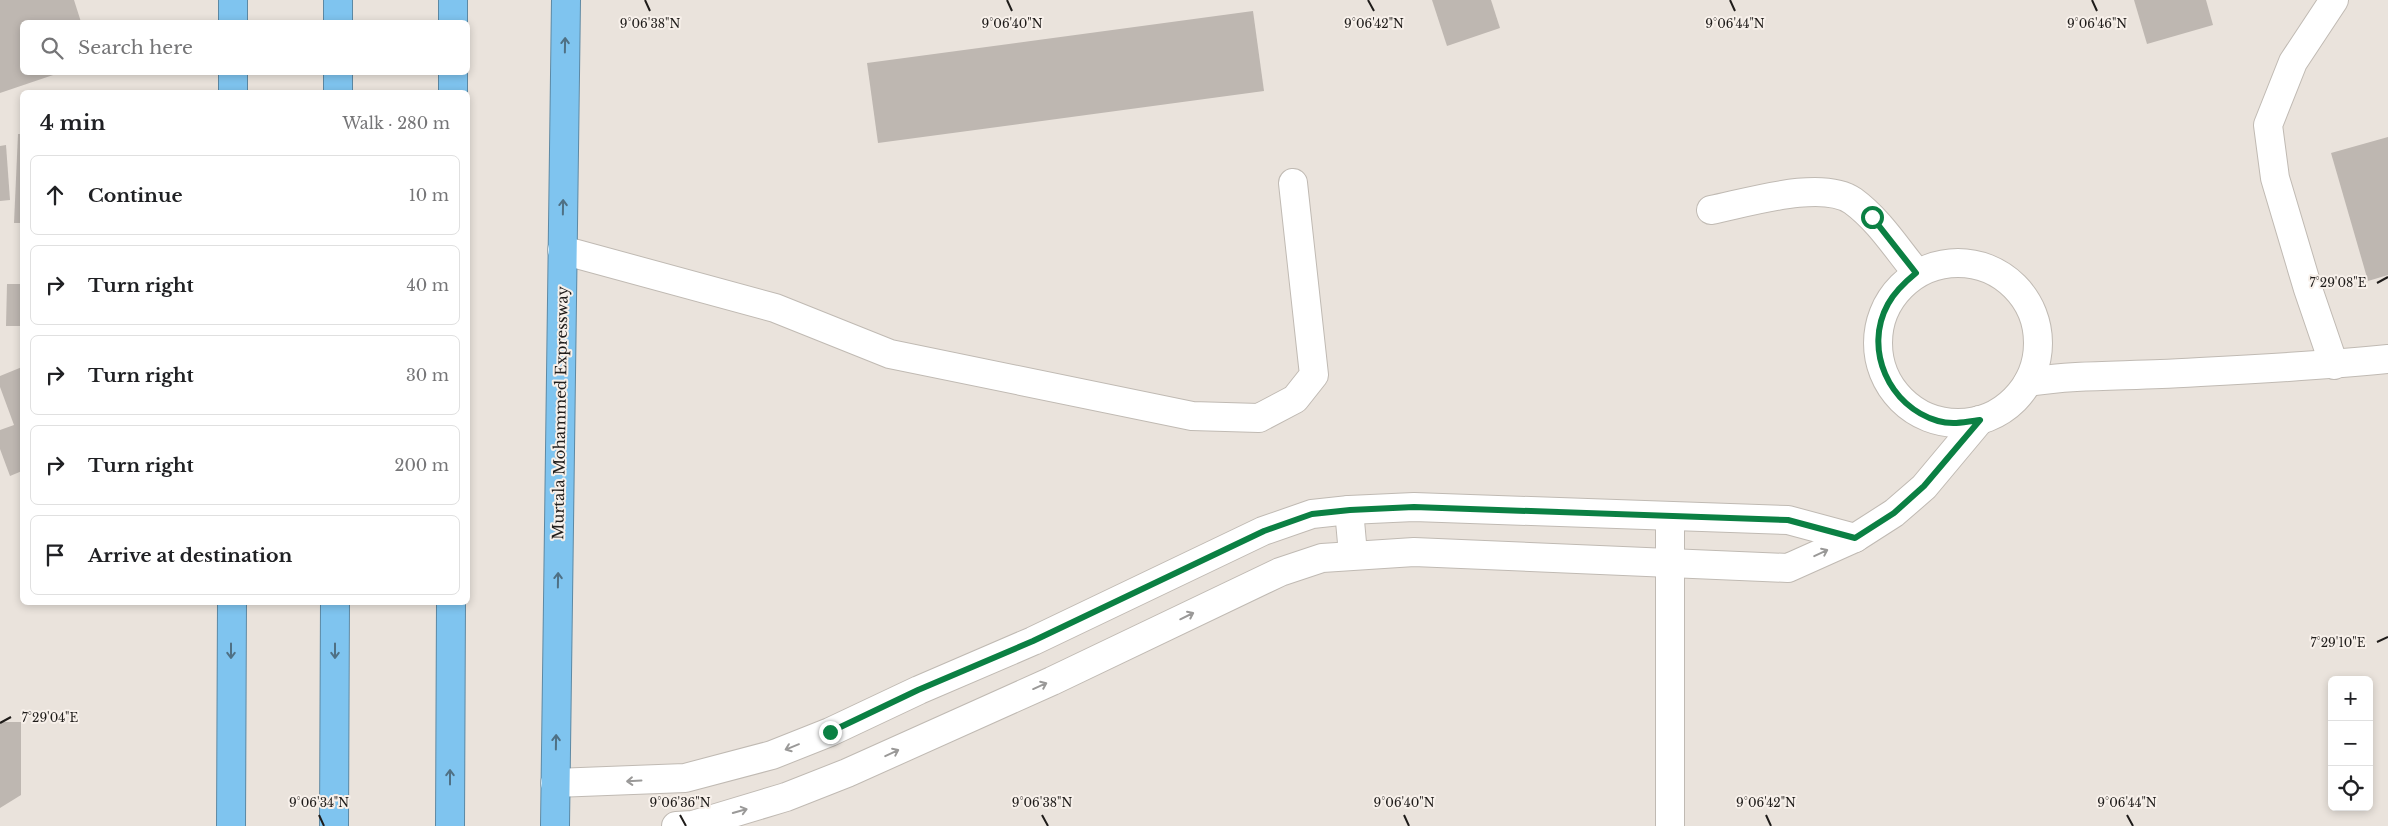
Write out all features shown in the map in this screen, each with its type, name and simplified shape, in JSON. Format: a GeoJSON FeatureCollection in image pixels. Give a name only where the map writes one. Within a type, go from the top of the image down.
{"type":"FeatureCollection","features":[{"type":"Feature","properties":{"kind":"highway"},"geometry":{"type":"LineString","coordinates":[[233,0],[233,20]]}},
{"type":"Feature","properties":{"kind":"highway"},"geometry":{"type":"LineString","coordinates":[[338,0],[338,20]]}},
{"type":"Feature","properties":{"kind":"highway"},"geometry":{"type":"LineString","coordinates":[[453,20],[454,0]]}},
{"type":"Feature","properties":{"kind":"highway","name":"Murtala Mohammed Expressway"},"geometry":{"type":"LineString","coordinates":[[555,826],[566,0]]}},
{"type":"Feature","properties":{"kind":"highway"},"geometry":{"type":"LineString","coordinates":[[233,75],[233,90]]}},
{"type":"Feature","properties":{"kind":"highway"},"geometry":{"type":"LineString","coordinates":[[338,75],[338,90]]}},
{"type":"Feature","properties":{"kind":"highway"},"geometry":{"type":"LineString","coordinates":[[453,75],[453,90]]}},
{"type":"Feature","properties":{"kind":"highway"},"geometry":{"type":"LineString","coordinates":[[231,826],[232,605]]}},
{"type":"Feature","properties":{"kind":"highway"},"geometry":{"type":"LineString","coordinates":[[334,826],[335,605]]}},
{"type":"Feature","properties":{"kind":"highway"},"geometry":{"type":"LineString","coordinates":[[450,826],[451,605]]}},
{"type":"Feature","properties":{"kind":"street"},"geometry":{"type":"LineString","coordinates":[[2334,0],[2293,62],[2268,125],[2275,178],[2334,365]]}},
{"type":"Feature","properties":{"kind":"street"},"geometry":{"type":"LineString","coordinates":[[562,250],[775,308],[890,354],[1192,416],[1259,418],[1295,398],[1314,375],[1293,183]]}},
{"type":"Feature","properties":{"kind":"street"},"geometry":{"type":"LineString","coordinates":[[1711,210],[1810,191],[1833,192],[1852,200],[1872,217],[1916,273]]}},
{"type":"Feature","properties":{"kind":"street"},"geometry":{"type":"LineString","coordinates":[[1957,262],[1978,265],[1997,272],[2014,285],[2027,302],[2035,321],[2038,342],[2036,363],[2028,382],[2016,399],[1999,412],[1980,420],[1959,423],[1938,421],[1919,413],[1902,400],[1886,377],[1881,364],[1878,344],[1880,323],[1888,304],[1900,286],[1916,273],[1936,265],[1957,262]]}},
{"type":"Feature","properties":{"kind":"street"},"geometry":{"type":"LineString","coordinates":[[2028,382],[2060,377],[2334,365],[2388,359]]}},
{"type":"Feature","properties":{"kind":"street"},"geometry":{"type":"LineString","coordinates":[[676,826],[692,825],[786,797],[847,773],[1052,681],[1280,572],[1322,558],[1353,554],[1414,552],[1788,568],[1855,538],[1894,513],[1924,486],[1980,420]]}},
{"type":"Feature","properties":{"kind":"street"},"geometry":{"type":"LineString","coordinates":[[555,783],[684,778],[772,755],[830,732],[918,690],[1033,641],[1264,531],[1312,514],[1350,510],[1454,508],[1788,520],[1855,538]]}},
{"type":"Feature","properties":{"kind":"street"},"geometry":{"type":"LineString","coordinates":[[1350,510],[1353,554]]}},
{"type":"Feature","properties":{"kind":"street"},"geometry":{"type":"LineString","coordinates":[[1670,516],[1670,826]]}},
{"type":"Feature","properties":{"kind":"building"},"geometry":{"type":"Polygon","coordinates":[[[0,0],[74,0],[80,20],[20,20],[20,75],[53,75],[0,93],[0,0]]]}},
{"type":"Feature","properties":{"kind":"building"},"geometry":{"type":"Polygon","coordinates":[[[1432,0],[1491,0],[1500,28],[1447,46],[1432,0]]]}},
{"type":"Feature","properties":{"kind":"building"},"geometry":{"type":"Polygon","coordinates":[[[2134,0],[2206,0],[2213,25],[2147,44],[2134,0]]]}},
{"type":"Feature","properties":{"kind":"building"},"geometry":{"type":"Polygon","coordinates":[[[1253,11],[1264,91],[878,143],[867,63],[1253,11]]]}},
{"type":"Feature","properties":{"kind":"building"},"geometry":{"type":"Polygon","coordinates":[[[18,134],[20,134],[20,223],[14,223],[18,134]]]}},
{"type":"Feature","properties":{"kind":"building"},"geometry":{"type":"Polygon","coordinates":[[[2388,137],[2388,275],[2368,281],[2331,153],[2388,137]]]}},
{"type":"Feature","properties":{"kind":"building"},"geometry":{"type":"Polygon","coordinates":[[[6,145],[10,200],[0,201],[0,146],[6,145]]]}},
{"type":"Feature","properties":{"kind":"building"},"geometry":{"type":"Polygon","coordinates":[[[7,284],[20,284],[20,326],[6,326],[7,284]]]}},
{"type":"Feature","properties":{"kind":"building"},"geometry":{"type":"Polygon","coordinates":[[[20,368],[20,472],[10,476],[0,449],[0,430],[14,425],[0,387],[0,376],[20,368]]]}},
{"type":"Feature","properties":{"kind":"building"},"geometry":{"type":"Polygon","coordinates":[[[0,722],[21,722],[21,795],[0,808],[0,722]]]}},
{"type":"Feature","properties":{"kind":"route"},"geometry":{"type":"LineString","coordinates":[[830,732],[918,690],[1033,641],[1264,531],[1312,514],[1414,507],[1788,520],[1855,538],[1894,513],[1924,486],[1980,420],[1959,423],[1938,421],[1919,413],[1902,400],[1889,384],[1881,364],[1878,344],[1880,323],[1888,304],[1900,286],[1916,273],[1872,217]]}}]}
